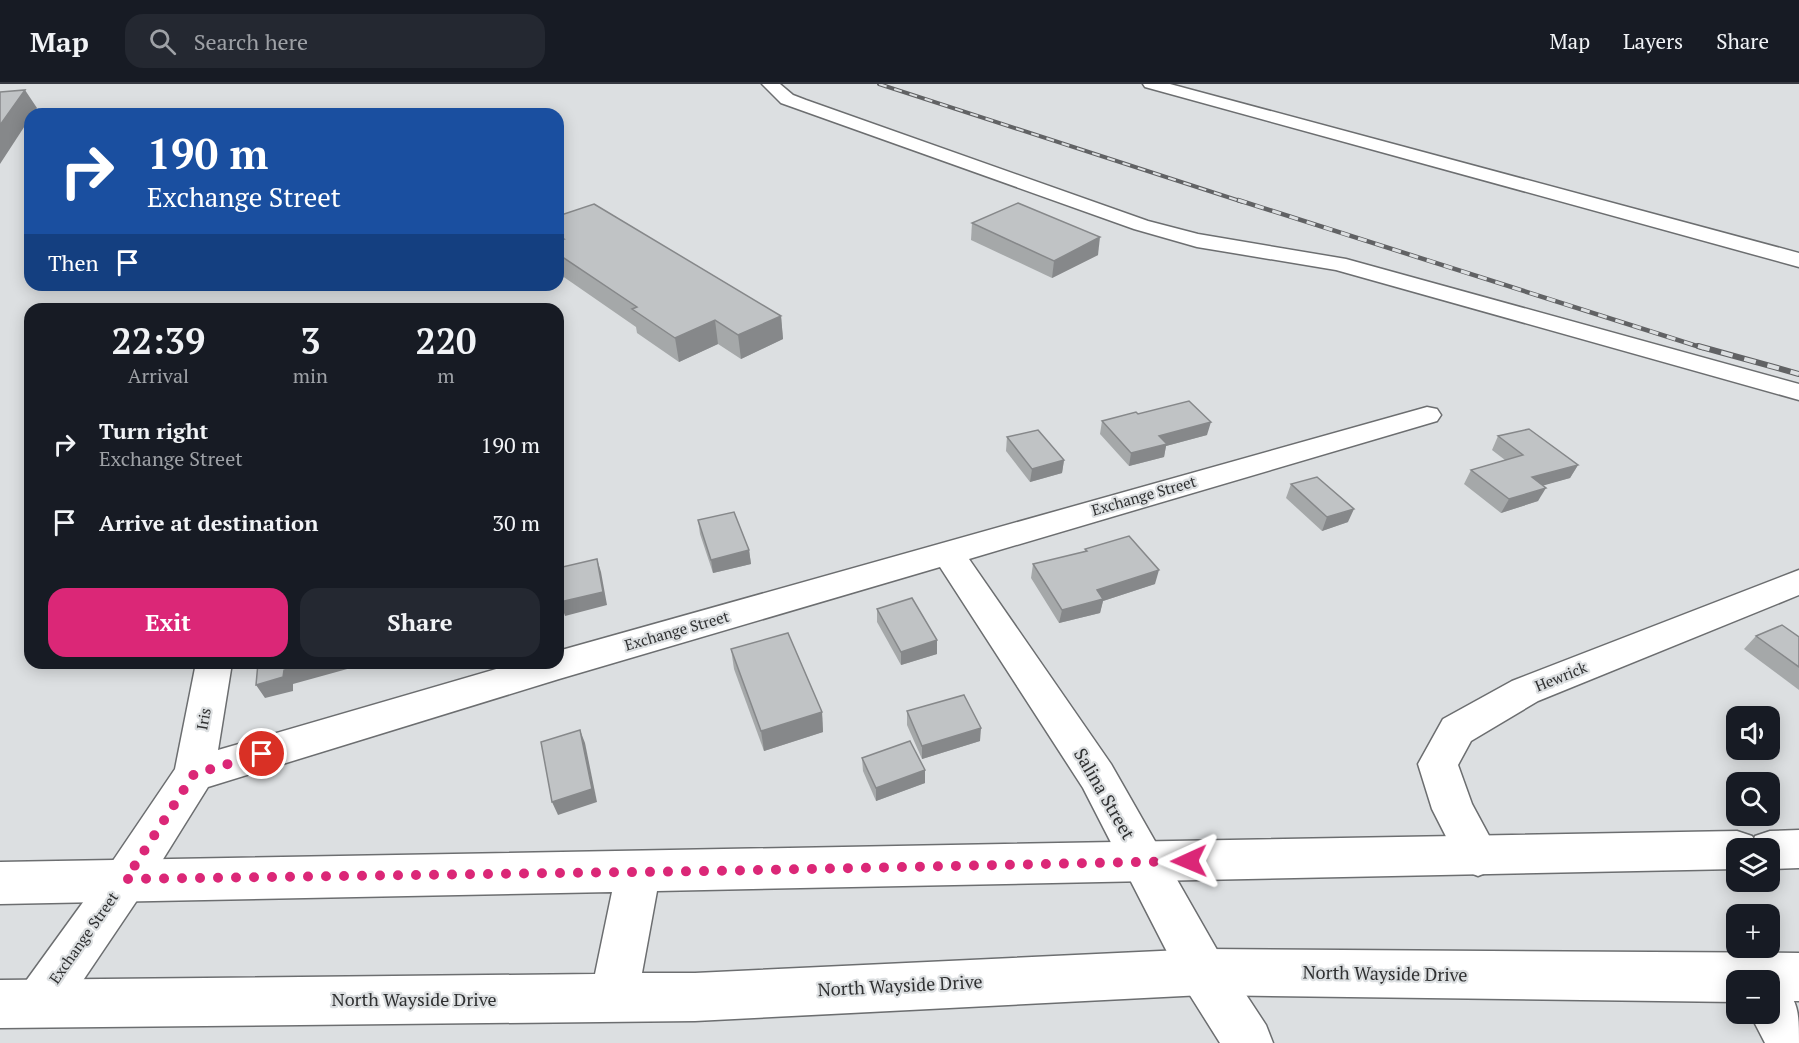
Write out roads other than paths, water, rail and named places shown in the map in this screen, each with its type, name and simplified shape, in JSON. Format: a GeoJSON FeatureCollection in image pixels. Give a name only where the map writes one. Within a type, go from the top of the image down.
{"type":"FeatureCollection","features":[{"type":"Feature","properties":{"kind":"street"},"geometry":{"type":"LineString","coordinates":[[770,84],[788,99],[800,104],[1142,225],[1197,240],[1338,264],[1799,392]]}},
{"type":"Feature","properties":{"kind":"street"},"geometry":{"type":"LineString","coordinates":[[1151,84],[1799,260]]}},
{"type":"Feature","properties":{"kind":"street","name":"Exchange Street"},"geometry":{"type":"LineString","coordinates":[[564,665],[1427,415]]}},
{"type":"Feature","properties":{"kind":"street","name":"Salina Street"},"geometry":{"type":"LineString","coordinates":[[948,552],[1097,776],[1203,972],[1248,1043]]}},
{"type":"Feature","properties":{"kind":"street","name":"Hewrick"},"geometry":{"type":"LineString","coordinates":[[1478,856],[1453,809],[1438,764],[1457,730],[1525,691],[1799,582]]}},
{"type":"Feature","properties":{"kind":"street","name":"Iris"},"geometry":{"type":"LineString","coordinates":[[194,774],[213,669]]}},
{"type":"Feature","properties":{"kind":"street","name":"Exchange Street"},"geometry":{"type":"LineString","coordinates":[[20,1003],[126,879],[194,774],[551,669]]}},
{"type":"Feature","properties":{"kind":"street"},"geometry":{"type":"LineString","coordinates":[[1780,850],[1799,849]]}},
{"type":"Feature","properties":{"kind":"street"},"geometry":{"type":"LineString","coordinates":[[0,883],[126,879],[638,873],[1726,850]]}},
{"type":"Feature","properties":{"kind":"street"},"geometry":{"type":"LineString","coordinates":[[614,998],[638,873]]}},
{"type":"Feature","properties":{"kind":"street","name":"North Wayside Drive"},"geometry":{"type":"LineString","coordinates":[[20,1003],[695,997],[1203,972],[1726,987]]}},
{"type":"Feature","properties":{"kind":"street","name":"North Wayside Drive"},"geometry":{"type":"LineString","coordinates":[[1780,982],[1799,977]]}},
{"type":"Feature","properties":{"kind":"street"},"geometry":{"type":"LineString","coordinates":[[1780,1022],[1793,1043]]}},
{"type":"Feature","properties":{"kind":"railway"},"geometry":{"type":"LineString","coordinates":[[879,84],[1243,202]]}},
{"type":"Feature","properties":{"kind":"railway"},"geometry":{"type":"LineString","coordinates":[[1238,200],[1703,348]]}},
{"type":"Feature","properties":{"kind":"railway"},"geometry":{"type":"LineString","coordinates":[[1698,346],[1799,374]]}}]}
